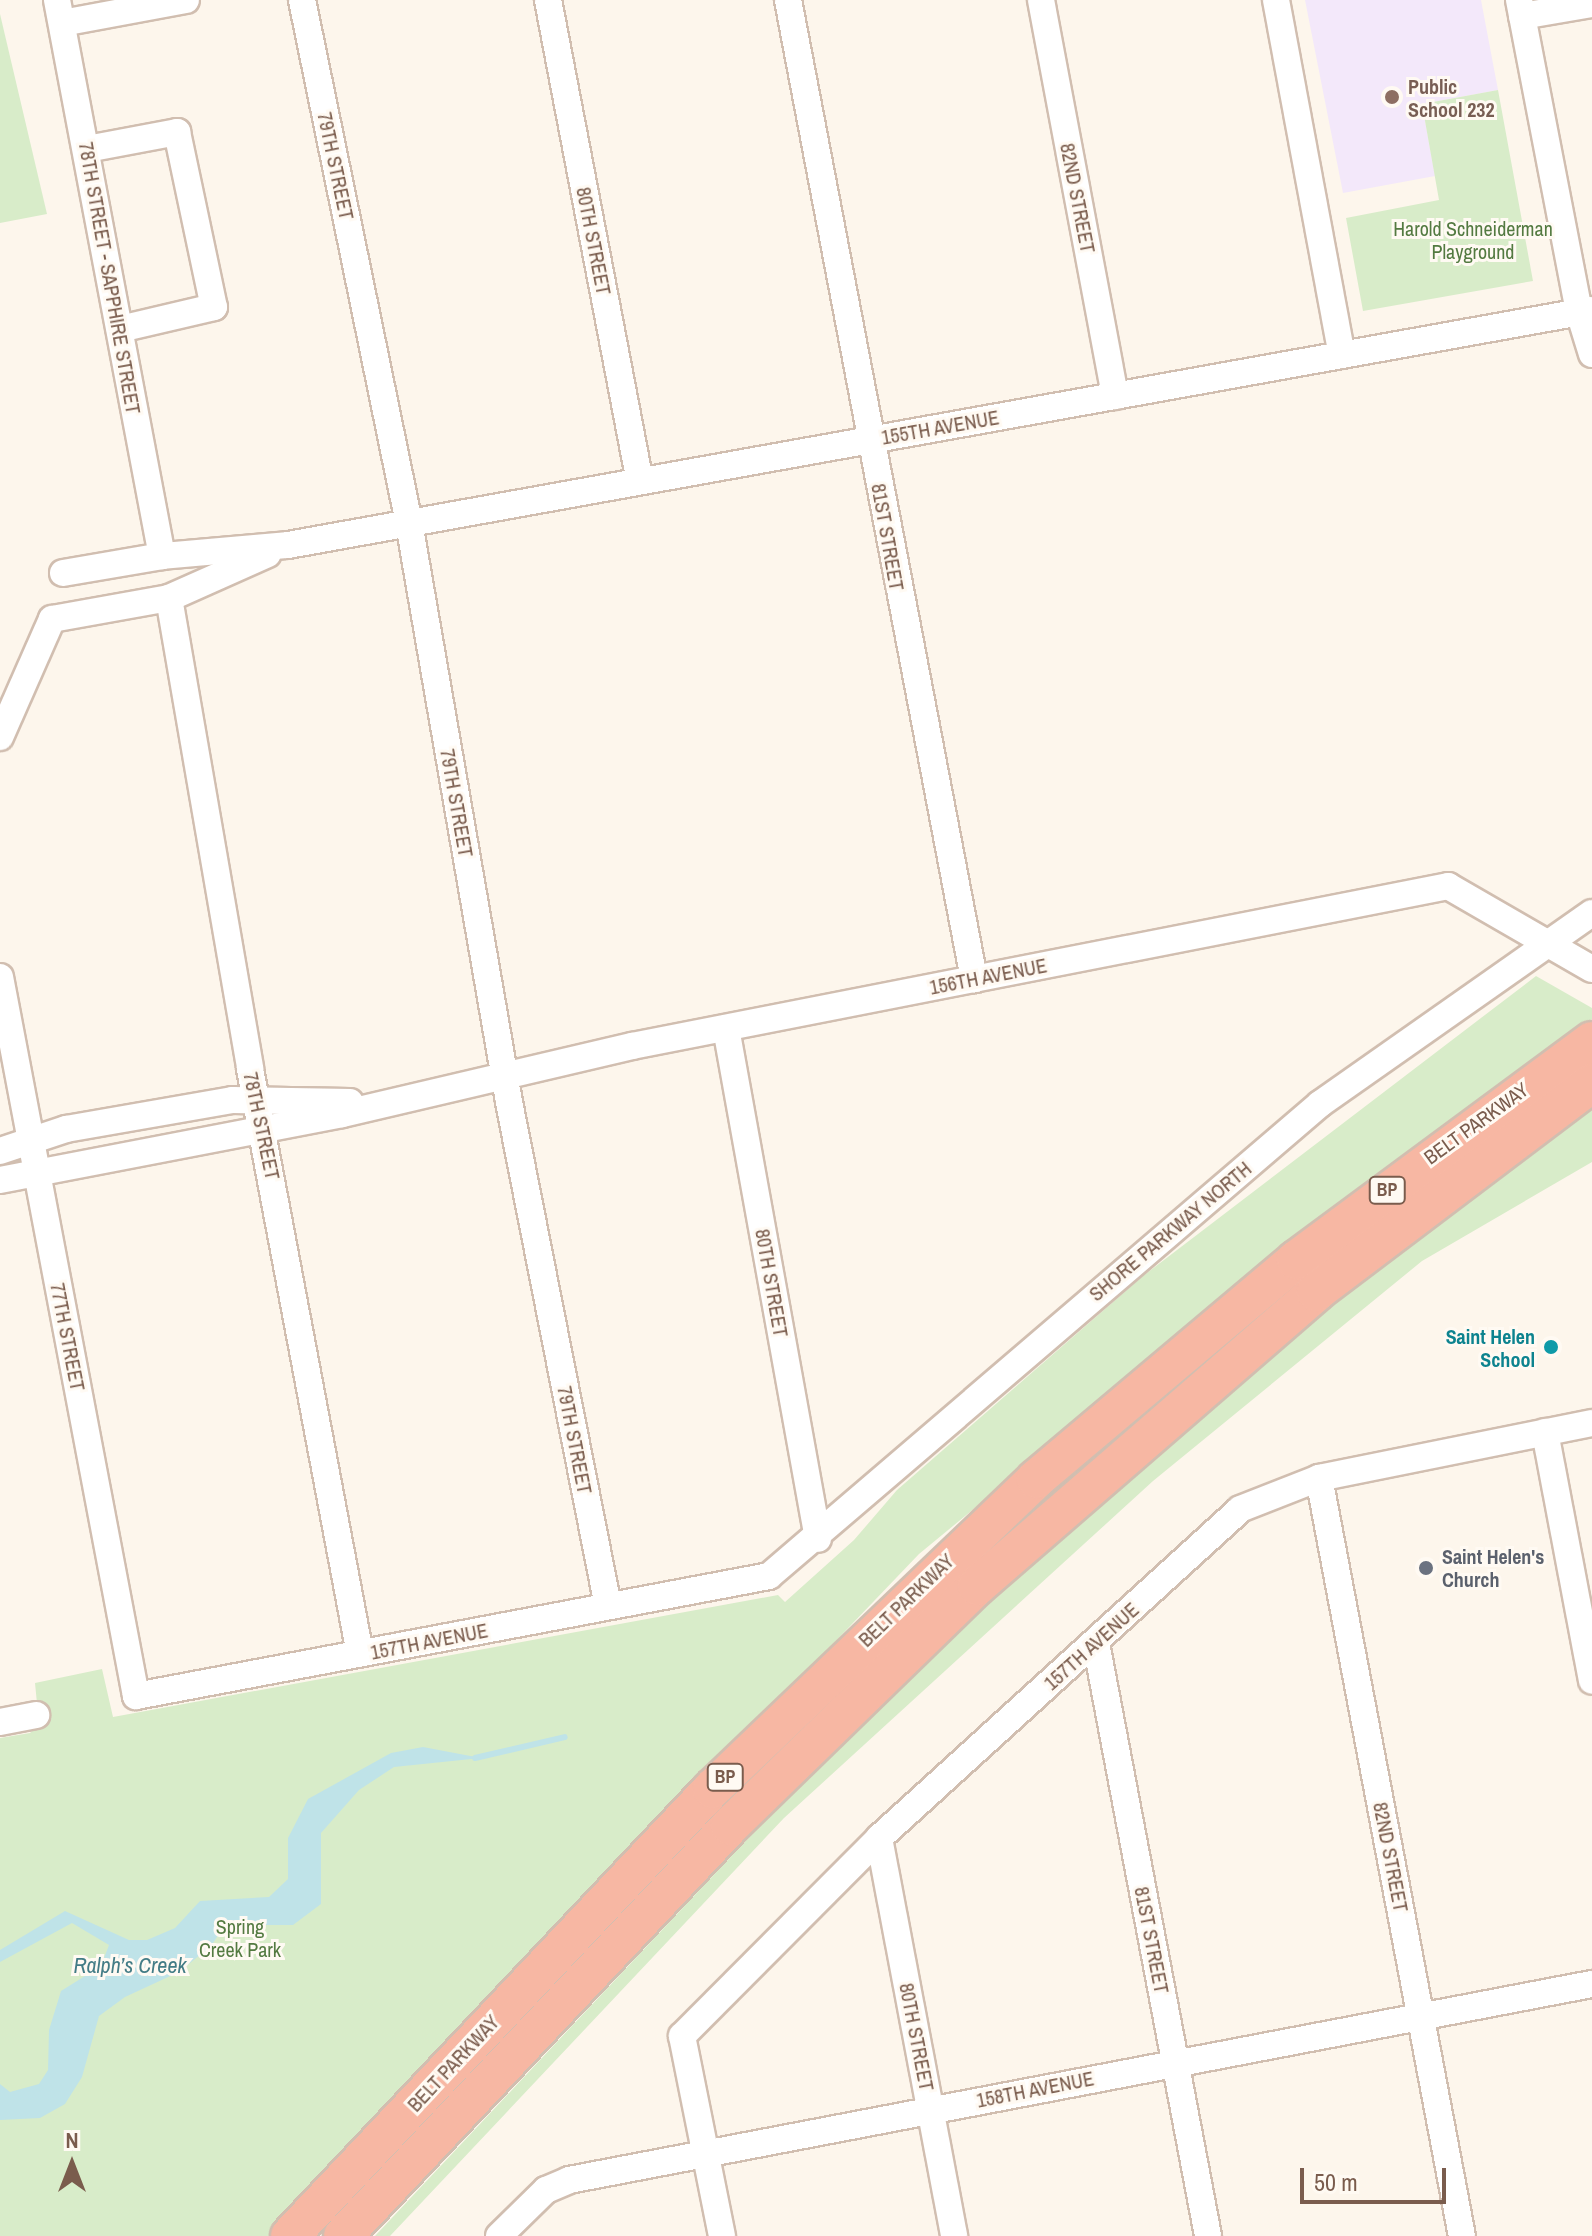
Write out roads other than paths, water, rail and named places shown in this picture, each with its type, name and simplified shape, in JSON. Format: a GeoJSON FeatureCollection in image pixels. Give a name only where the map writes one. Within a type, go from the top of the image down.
{"type":"FeatureCollection","features":[{"type":"Feature","properties":{"kind":"highway","name":"BELT PARKWAY"},"geometry":{"type":"LineString","coordinates":[[290,2236],[712,1789],[971,1539],[1296,1260],[1592,1041]]}},
{"type":"Feature","properties":{"kind":"highway","name":"BELT PARKWAY"},"geometry":{"type":"LineString","coordinates":[[343,2236],[719,1837],[977,1586],[1316,1292],[1592,1083]]}},
{"type":"Feature","properties":{"kind":"street"},"geometry":{"type":"LineString","coordinates":[[60,12],[186,0]]}},
{"type":"Feature","properties":{"kind":"street","name":"79TH STREET"},"geometry":{"type":"LineString","coordinates":[[302,0],[409,523],[506,1075],[608,1606]]}},
{"type":"Feature","properties":{"kind":"street","name":"80TH STREET"},"geometry":{"type":"LineString","coordinates":[[548,0],[640,481]]}},
{"type":"Feature","properties":{"kind":"street","name":"81ST STREET"},"geometry":{"type":"LineString","coordinates":[[788,0],[974,979]]}},
{"type":"Feature","properties":{"kind":"street","name":"82ND STREET"},"geometry":{"type":"LineString","coordinates":[[1041,0],[1115,396]]}},
{"type":"Feature","properties":{"kind":"street"},"geometry":{"type":"LineString","coordinates":[[1276,0],[1342,355]]}},
{"type":"Feature","properties":{"kind":"street"},"geometry":{"type":"LineString","coordinates":[[1592,4],[1520,8],[1586,311],[1592,354]]}},
{"type":"Feature","properties":{"kind":"street","name":"78TH STREET - SAPPHIRE STREET"},"geometry":{"type":"LineString","coordinates":[[60,12],[162,556]]}},
{"type":"Feature","properties":{"kind":"street"},"geometry":{"type":"LineString","coordinates":[[87,149],[177,132],[214,307],[120,329]]}},
{"type":"Feature","properties":{"kind":"street","name":"155TH AVENUE"},"geometry":{"type":"LineString","coordinates":[[63,573],[162,556],[288,545],[1586,311]]}},
{"type":"Feature","properties":{"kind":"street","name":"155TH AVENUE"},"geometry":{"type":"LineString","coordinates":[[0,737],[52,619],[169,598],[288,545]]}},
{"type":"Feature","properties":{"kind":"street","name":"78TH STREET"},"geometry":{"type":"LineString","coordinates":[[169,598],[360,1654]]}},
{"type":"Feature","properties":{"kind":"street","name":"156TH AVENUE"},"geometry":{"type":"LineString","coordinates":[[0,1180],[264,1129],[726,1028],[1448,886],[1592,969]]}},
{"type":"Feature","properties":{"kind":"street","name":"SHORE PARKWAY NORTH"},"geometry":{"type":"LineString","coordinates":[[769,1576],[818,1539],[1152,1244],[1320,1104],[1592,913]]}},
{"type":"Feature","properties":{"kind":"street","name":"77TH STREET"},"geometry":{"type":"LineString","coordinates":[[0,977],[136,1696]]}},
{"type":"Feature","properties":{"kind":"street","name":"80TH STREET"},"geometry":{"type":"LineString","coordinates":[[726,1028],[818,1539]]}},
{"type":"Feature","properties":{"kind":"street","name":"156TH AVENUE"},"geometry":{"type":"LineString","coordinates":[[0,1151],[66,1129],[257,1097],[366,1105]]}},
{"type":"Feature","properties":{"kind":"street","name":"157TH AVENUE"},"geometry":{"type":"LineString","coordinates":[[707,2153],[682,2036],[879,1838],[1240,1509],[1319,1478],[1592,1423]]}},
{"type":"Feature","properties":{"kind":"street"},"geometry":{"type":"LineString","coordinates":[[1545,1432],[1592,1681]]}},
{"type":"Feature","properties":{"kind":"street","name":"82ND STREET"},"geometry":{"type":"LineString","coordinates":[[1319,1478],[1462,2236]]}},
{"type":"Feature","properties":{"kind":"street","name":"157TH AVENUE"},"geometry":{"type":"LineString","coordinates":[[136,1696],[769,1576]]}},
{"type":"Feature","properties":{"kind":"street","name":"81ST STREET"},"geometry":{"type":"LineString","coordinates":[[1096,1643],[1208,2236]]}},
{"type":"Feature","properties":{"kind":"street"},"geometry":{"type":"LineString","coordinates":[[0,1722],[36,1715]]}},
{"type":"Feature","properties":{"kind":"street","name":"80TH STREET"},"geometry":{"type":"LineString","coordinates":[[879,1838],[954,2236]]}},
{"type":"Feature","properties":{"kind":"street","name":"158TH AVENUE"},"geometry":{"type":"LineString","coordinates":[[499,2236],[546,2190],[569,2180],[1592,1984]]}},
{"type":"Feature","properties":{"kind":"street"},"geometry":{"type":"LineString","coordinates":[[707,2153],[722,2236]]}},
{"type":"Feature","properties":{"kind":"water","name":"Ralph’s Creek"},"geometry":{"type":"Polygon","coordinates":[[[423,1747],[481,1758],[394,1767],[359,1790],[321,1833],[321,1904],[293,1925],[225,1925],[211,1946],[179,1972],[125,1997],[99,2016],[82,2077],[65,2104],[40,2118],[0,2120],[0,2084],[10,2092],[39,2084],[48,2070],[49,2030],[61,1991],[101,1966],[109,1945],[72,1923],[0,1962],[0,1950],[65,1911],[129,1940],[147,1940],[175,1928],[200,1901],[269,1897],[288,1879],[288,1838],[308,1799],[391,1753],[423,1747]]]}},
{"type":"Feature","properties":{"kind":"waterway","name":"Ralph’s Creek"},"geometry":{"type":"LineString","coordinates":[[475,1758],[565,1737]]}},
{"type":"Feature","properties":{"kind":"place","name":"Public School 232"},"geometry":{"type":"Point","coordinates":[1392,97]}},
{"type":"Feature","properties":{"kind":"place","name":"Saint Helen School"},"geometry":{"type":"Point","coordinates":[1551,1347]}},
{"type":"Feature","properties":{"kind":"place","name":"Saint Helen's Church"},"geometry":{"type":"Point","coordinates":[1426,1568]}},
{"type":"Feature","properties":{"kind":"park label","name":"Harold Schneiderman Playground"},"geometry":{"type":"Point","coordinates":[1473,240]}},
{"type":"Feature","properties":{"kind":"park label","name":"Spring Creek Park"},"geometry":{"type":"Point","coordinates":[240,1938]}}]}
